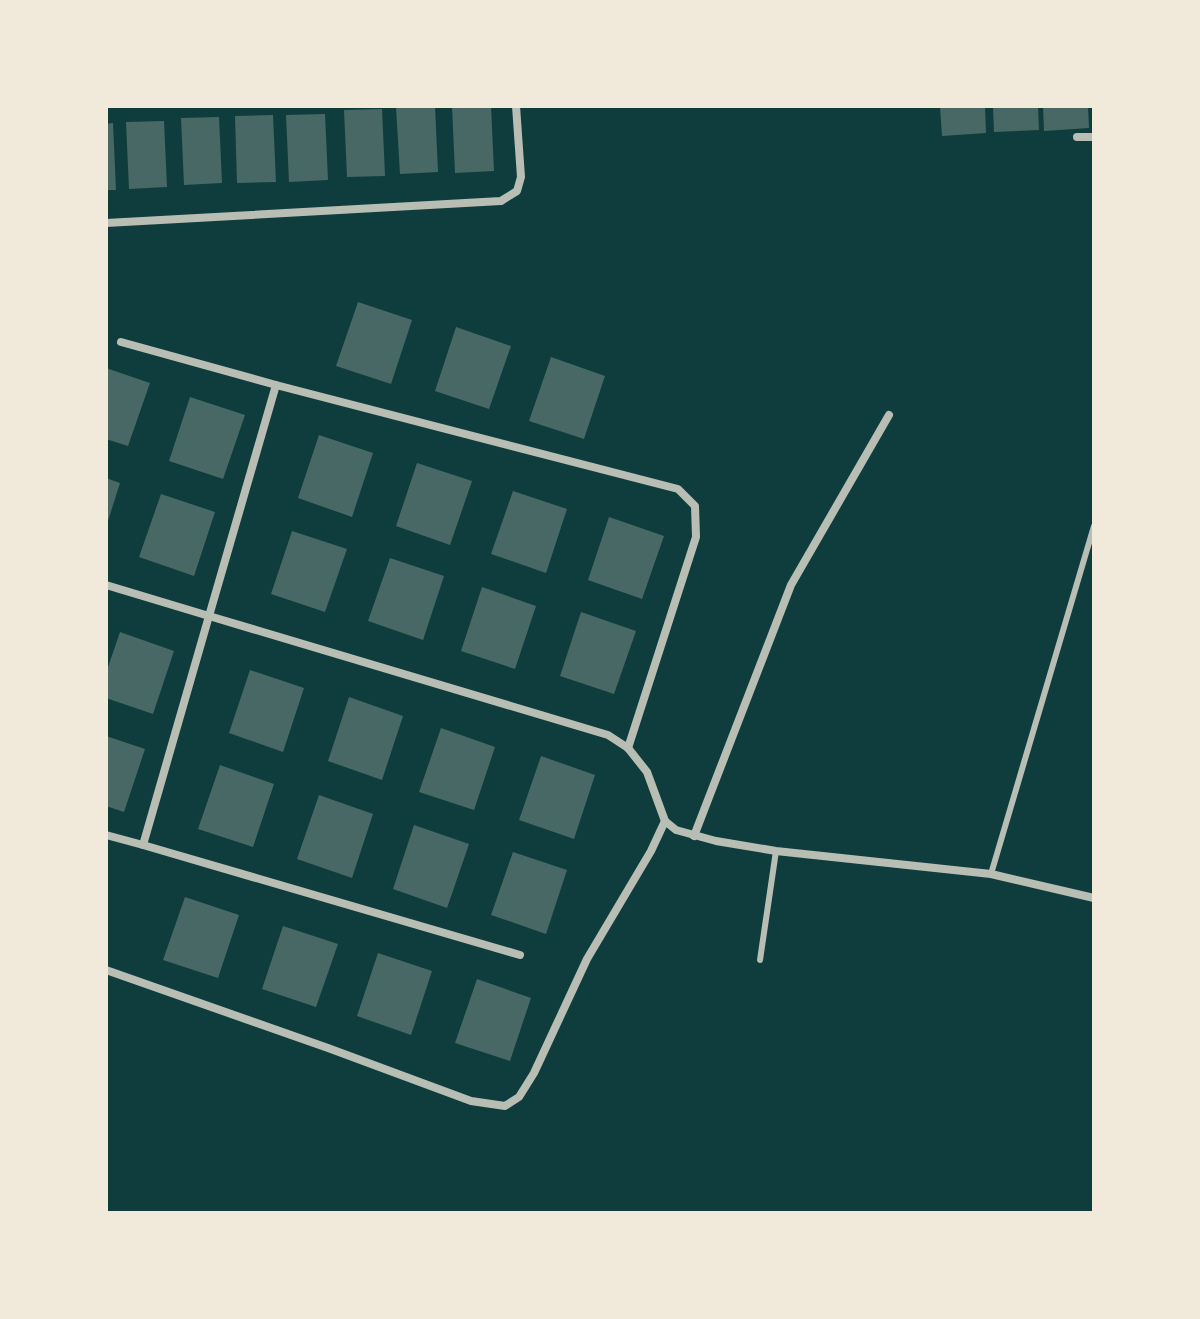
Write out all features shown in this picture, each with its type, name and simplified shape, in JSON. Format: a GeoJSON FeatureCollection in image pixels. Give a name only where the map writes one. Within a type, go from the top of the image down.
{"type":"FeatureCollection","features":[{"type":"Feature","properties":{"kind":"street"},"geometry":{"type":"LineString","coordinates":[[106,223],[501,201],[517,191],[521,177],[516,106]]}},
{"type":"Feature","properties":{"kind":"street"},"geometry":{"type":"LineString","coordinates":[[1077,137],[1094,137]]}},
{"type":"Feature","properties":{"kind":"street"},"geometry":{"type":"LineString","coordinates":[[121,342],[678,489],[695,506],[696,537],[628,748]]}},
{"type":"Feature","properties":{"kind":"street"},"geometry":{"type":"LineString","coordinates":[[143,845],[276,385]]}},
{"type":"Feature","properties":{"kind":"street"},"geometry":{"type":"LineString","coordinates":[[694,836],[791,585],[889,415]]}},
{"type":"Feature","properties":{"kind":"street"},"geometry":{"type":"LineString","coordinates":[[106,585],[608,735],[628,748],[647,772],[665,821],[676,830],[694,836],[776,851],[991,874],[1094,898]]}},
{"type":"Feature","properties":{"kind":"street"},"geometry":{"type":"LineString","coordinates":[[106,970],[471,1101],[505,1106],[519,1097],[534,1073],[587,959],[651,851],[665,821]]}},
{"type":"Feature","properties":{"kind":"street"},"geometry":{"type":"LineString","coordinates":[[106,835],[520,955]]}},
{"type":"Feature","properties":{"kind":"lane"},"geometry":{"type":"LineString","coordinates":[[991,874],[1094,526]]}},
{"type":"Feature","properties":{"kind":"lane"},"geometry":{"type":"LineString","coordinates":[[760,960],[776,851]]}},
{"type":"Feature","properties":{"kind":"building"},"geometry":{"type":"Polygon","coordinates":[[[435,106],[438,172],[400,174],[396,107],[435,106]]]}},
{"type":"Feature","properties":{"kind":"building"},"geometry":{"type":"Polygon","coordinates":[[[452,106],[491,106],[494,171],[455,173],[452,106]]]}},
{"type":"Feature","properties":{"kind":"building"},"geometry":{"type":"Polygon","coordinates":[[[940,106],[985,106],[986,133],[942,136],[940,106]]]}},
{"type":"Feature","properties":{"kind":"building"},"geometry":{"type":"Polygon","coordinates":[[[993,106],[1038,106],[1039,130],[994,132],[993,106]]]}},
{"type":"Feature","properties":{"kind":"building"},"geometry":{"type":"Polygon","coordinates":[[[1043,106],[1088,106],[1089,128],[1044,131],[1043,106]]]}},
{"type":"Feature","properties":{"kind":"building"},"geometry":{"type":"Polygon","coordinates":[[[382,109],[385,176],[347,177],[344,110],[382,109]]]}},
{"type":"Feature","properties":{"kind":"building"},"geometry":{"type":"Polygon","coordinates":[[[325,114],[328,180],[289,182],[286,115],[325,114]]]}},
{"type":"Feature","properties":{"kind":"building"},"geometry":{"type":"Polygon","coordinates":[[[273,115],[276,182],[237,183],[235,116],[273,115]]]}},
{"type":"Feature","properties":{"kind":"building"},"geometry":{"type":"Polygon","coordinates":[[[219,117],[222,183],[184,185],[181,118],[219,117]]]}},
{"type":"Feature","properties":{"kind":"building"},"geometry":{"type":"Polygon","coordinates":[[[164,121],[167,187],[129,189],[126,122],[164,121]]]}},
{"type":"Feature","properties":{"kind":"building"},"geometry":{"type":"Polygon","coordinates":[[[113,123],[116,190],[106,190],[106,124],[113,123]]]}},
{"type":"Feature","properties":{"kind":"building"},"geometry":{"type":"Polygon","coordinates":[[[358,302],[412,320],[391,384],[336,366],[358,302]]]}},
{"type":"Feature","properties":{"kind":"building"},"geometry":{"type":"Polygon","coordinates":[[[456,327],[511,346],[489,409],[435,391],[456,327]]]}},
{"type":"Feature","properties":{"kind":"building"},"geometry":{"type":"Polygon","coordinates":[[[551,357],[605,376],[584,439],[529,421],[551,357]]]}},
{"type":"Feature","properties":{"kind":"building"},"geometry":{"type":"Polygon","coordinates":[[[106,368],[150,383],[128,446],[106,439],[106,368]]]}},
{"type":"Feature","properties":{"kind":"building"},"geometry":{"type":"Polygon","coordinates":[[[190,397],[245,415],[223,479],[169,461],[190,397]]]}},
{"type":"Feature","properties":{"kind":"building"},"geometry":{"type":"Polygon","coordinates":[[[319,435],[373,453],[352,517],[298,498],[319,435]]]}},
{"type":"Feature","properties":{"kind":"building"},"geometry":{"type":"Polygon","coordinates":[[[417,463],[472,481],[450,545],[396,526],[417,463]]]}},
{"type":"Feature","properties":{"kind":"building"},"geometry":{"type":"Polygon","coordinates":[[[106,478],[120,483],[107,524],[106,524],[106,478]]]}},
{"type":"Feature","properties":{"kind":"building"},"geometry":{"type":"Polygon","coordinates":[[[513,491],[567,509],[546,573],[491,554],[513,491]]]}},
{"type":"Feature","properties":{"kind":"building"},"geometry":{"type":"Polygon","coordinates":[[[161,494],[215,512],[194,576],[139,557],[161,494]]]}},
{"type":"Feature","properties":{"kind":"building"},"geometry":{"type":"Polygon","coordinates":[[[609,517],[664,536],[642,599],[588,580],[609,517]]]}},
{"type":"Feature","properties":{"kind":"building"},"geometry":{"type":"Polygon","coordinates":[[[292,531],[347,549],[325,612],[271,594],[292,531]]]}},
{"type":"Feature","properties":{"kind":"building"},"geometry":{"type":"Polygon","coordinates":[[[390,558],[444,576],[423,640],[368,621],[390,558]]]}},
{"type":"Feature","properties":{"kind":"building"},"geometry":{"type":"Polygon","coordinates":[[[482,587],[536,606],[515,669],[461,651],[482,587]]]}},
{"type":"Feature","properties":{"kind":"building"},"geometry":{"type":"Polygon","coordinates":[[[581,612],[636,631],[614,694],[560,676],[581,612]]]}},
{"type":"Feature","properties":{"kind":"building"},"geometry":{"type":"Polygon","coordinates":[[[120,632],[174,651],[153,714],[106,698],[106,673],[120,632]]]}},
{"type":"Feature","properties":{"kind":"building"},"geometry":{"type":"Polygon","coordinates":[[[250,670],[304,688],[283,752],[229,733],[250,670]]]}},
{"type":"Feature","properties":{"kind":"building"},"geometry":{"type":"Polygon","coordinates":[[[349,697],[403,716],[382,780],[328,761],[349,697]]]}},
{"type":"Feature","properties":{"kind":"building"},"geometry":{"type":"Polygon","coordinates":[[[441,728],[495,747],[474,810],[419,792],[441,728]]]}},
{"type":"Feature","properties":{"kind":"building"},"geometry":{"type":"Polygon","coordinates":[[[106,736],[145,749],[124,812],[106,806],[106,736]]]}},
{"type":"Feature","properties":{"kind":"building"},"geometry":{"type":"Polygon","coordinates":[[[541,756],[595,775],[574,839],[519,820],[541,756]]]}},
{"type":"Feature","properties":{"kind":"building"},"geometry":{"type":"Polygon","coordinates":[[[220,765],[274,784],[253,847],[198,829],[220,765]]]}},
{"type":"Feature","properties":{"kind":"building"},"geometry":{"type":"Polygon","coordinates":[[[319,795],[373,814],[352,878],[297,859],[319,795]]]}},
{"type":"Feature","properties":{"kind":"building"},"geometry":{"type":"Polygon","coordinates":[[[414,825],[469,844],[447,908],[393,889],[414,825]]]}},
{"type":"Feature","properties":{"kind":"building"},"geometry":{"type":"Polygon","coordinates":[[[513,852],[567,870],[546,934],[491,915],[513,852]]]}},
{"type":"Feature","properties":{"kind":"building"},"geometry":{"type":"Polygon","coordinates":[[[185,897],[239,915],[218,978],[163,960],[185,897]]]}},
{"type":"Feature","properties":{"kind":"building"},"geometry":{"type":"Polygon","coordinates":[[[283,926],[338,944],[316,1007],[262,989],[283,926]]]}},
{"type":"Feature","properties":{"kind":"building"},"geometry":{"type":"Polygon","coordinates":[[[378,953],[432,971],[411,1035],[357,1016],[378,953]]]}},
{"type":"Feature","properties":{"kind":"building"},"geometry":{"type":"Polygon","coordinates":[[[477,979],[531,998],[510,1061],[455,1043],[477,979]]]}}]}
